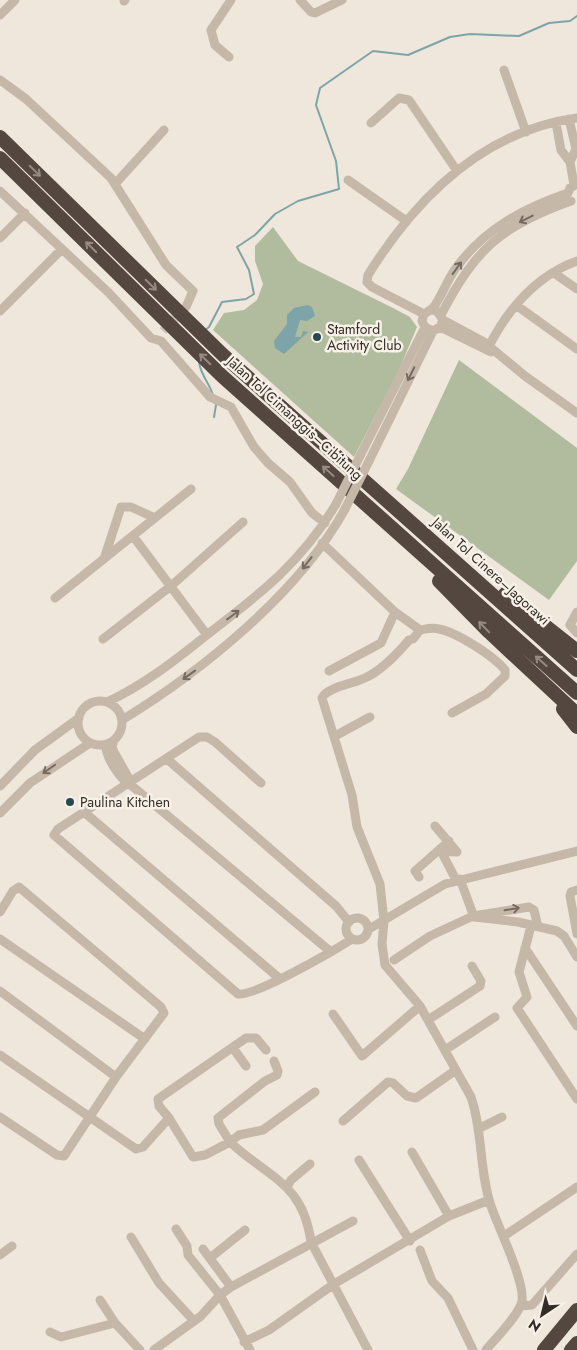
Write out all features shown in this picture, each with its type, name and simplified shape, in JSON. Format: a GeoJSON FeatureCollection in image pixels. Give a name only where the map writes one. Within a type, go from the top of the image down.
{"type":"FeatureCollection","features":[{"type":"Feature","properties":{"kind":"highway","name":"Jalan Tol Cimanggis–Cibitung"},"geometry":{"type":"LineString","coordinates":[[0,137],[223,355],[383,498]]}},
{"type":"Feature","properties":{"kind":"highway","name":"Jalan Tol Cimanggis–Cibitung"},"geometry":{"type":"LineString","coordinates":[[0,158],[222,376],[577,693]]}},
{"type":"Feature","properties":{"kind":"highway"},"geometry":{"type":"LineString","coordinates":[[359,498],[489,632],[577,714]]}},
{"type":"Feature","properties":{"kind":"highway"},"geometry":{"type":"LineString","coordinates":[[383,498],[577,651]]}},
{"type":"Feature","properties":{"kind":"highway","name":"Jalan Tol Cinere–Jagorawi"},"geometry":{"type":"LineString","coordinates":[[383,498],[577,670]]}},
{"type":"Feature","properties":{"kind":"highway"},"geometry":{"type":"LineString","coordinates":[[545,684],[577,727]]}},
{"type":"Feature","properties":{"kind":"highway"},"geometry":{"type":"LineString","coordinates":[[544,1350],[577,1310]]}},
{"type":"Feature","properties":{"kind":"highway"},"geometry":{"type":"LineString","coordinates":[[571,1350],[577,1343]]}},
{"type":"Feature","properties":{"kind":"street"},"geometry":{"type":"LineString","coordinates":[[0,15],[15,0]]}},
{"type":"Feature","properties":{"kind":"street"},"geometry":{"type":"LineString","coordinates":[[229,57],[215,45],[210,30],[231,0]]}},
{"type":"Feature","properties":{"kind":"street"},"geometry":{"type":"LineString","coordinates":[[300,0],[315,14],[342,0]]}},
{"type":"Feature","properties":{"kind":"street"},"geometry":{"type":"LineString","coordinates":[[504,70],[526,132]]}},
{"type":"Feature","properties":{"kind":"street"},"geometry":{"type":"LineString","coordinates":[[0,80],[26,99],[115,184],[166,265],[192,291],[186,307]]}},
{"type":"Feature","properties":{"kind":"street"},"geometry":{"type":"LineString","coordinates":[[371,123],[398,98],[409,100],[457,171]]}},
{"type":"Feature","properties":{"kind":"street"},"geometry":{"type":"LineString","coordinates":[[436,324],[428,312],[372,287],[368,282],[368,275],[405,220],[457,171],[492,147],[526,132],[573,118],[576,149],[570,162]]}},
{"type":"Feature","properties":{"kind":"street"},"geometry":{"type":"LineString","coordinates":[[556,123],[562,150],[570,162],[576,184],[572,199]]}},
{"type":"Feature","properties":{"kind":"street"},"geometry":{"type":"LineString","coordinates":[[115,184],[164,130]]}},
{"type":"Feature","properties":{"kind":"street"},"geometry":{"type":"LineString","coordinates":[[348,180],[405,220]]}},
{"type":"Feature","properties":{"kind":"street"},"geometry":{"type":"LineString","coordinates":[[0,191],[110,293],[151,338],[162,336],[215,400],[231,408],[254,447],[268,463],[290,482],[312,512],[325,523]]}},
{"type":"Feature","properties":{"kind":"street"},"geometry":{"type":"LineString","coordinates":[[572,199],[534,205],[491,231],[456,269],[422,321],[436,324],[488,348],[577,413]]}},
{"type":"Feature","properties":{"kind":"street"},"geometry":{"type":"LineString","coordinates":[[0,786],[35,750],[79,718],[88,705],[95,702],[107,702],[152,676],[278,578],[325,523],[360,456],[463,274],[479,255],[517,224],[572,199]]}},
{"type":"Feature","properties":{"kind":"street"},"geometry":{"type":"LineString","coordinates":[[0,238],[25,213]]}},
{"type":"Feature","properties":{"kind":"street"},"geometry":{"type":"LineString","coordinates":[[0,311],[62,249]]}},
{"type":"Feature","properties":{"kind":"street"},"geometry":{"type":"LineString","coordinates":[[488,348],[516,305],[535,286],[577,261]]}},
{"type":"Feature","properties":{"kind":"street"},"geometry":{"type":"LineString","coordinates":[[554,273],[577,289]]}},
{"type":"Feature","properties":{"kind":"street"},"geometry":{"type":"LineString","coordinates":[[516,305],[577,349]]}},
{"type":"Feature","properties":{"kind":"street"},"geometry":{"type":"LineString","coordinates":[[122,720],[165,692],[217,654],[288,586],[322,543],[345,509],[436,324]]}},
{"type":"Feature","properties":{"kind":"street"},"geometry":{"type":"LineString","coordinates":[[55,598],[191,489]]}},
{"type":"Feature","properties":{"kind":"street"},"geometry":{"type":"LineString","coordinates":[[104,559],[121,507],[131,507],[155,518]]}},
{"type":"Feature","properties":{"kind":"street"},"geometry":{"type":"LineString","coordinates":[[103,639],[171,586],[243,522]]}},
{"type":"Feature","properties":{"kind":"street"},"geometry":{"type":"LineString","coordinates":[[133,536],[207,635]]}},
{"type":"Feature","properties":{"kind":"street"},"geometry":{"type":"LineString","coordinates":[[322,543],[396,612],[420,630]]}},
{"type":"Feature","properties":{"kind":"street"},"geometry":{"type":"LineString","coordinates":[[329,671],[381,643],[396,612]]}},
{"type":"Feature","properties":{"kind":"street"},"geometry":{"type":"LineString","coordinates":[[577,612],[570,625],[577,633]]}},
{"type":"Feature","properties":{"kind":"street"},"geometry":{"type":"LineString","coordinates":[[452,713],[486,694],[505,676],[505,671],[501,665],[483,650],[442,629],[420,630],[374,673],[323,695],[322,700],[335,736],[352,795],[357,827],[380,884],[384,921],[382,944],[384,965],[420,1006],[471,1096],[489,1200],[504,1236],[521,1290],[521,1306],[486,1350]]}},
{"type":"Feature","properties":{"kind":"street"},"geometry":{"type":"LineString","coordinates":[[0,813],[35,780],[90,743],[110,742],[122,728],[122,720],[116,709],[107,702]]}},
{"type":"Feature","properties":{"kind":"street"},"geometry":{"type":"LineString","coordinates":[[335,736],[370,717]]}},
{"type":"Feature","properties":{"kind":"street"},"geometry":{"type":"LineString","coordinates":[[79,718],[80,732],[90,743]]}},
{"type":"Feature","properties":{"kind":"street"},"geometry":{"type":"LineString","coordinates":[[261,783],[220,746],[207,738],[194,739],[167,759],[55,831],[55,838],[234,992],[246,994],[331,952],[352,939],[363,939],[369,930],[430,892],[458,880],[494,873],[577,851]]}},
{"type":"Feature","properties":{"kind":"street"},"geometry":{"type":"LineString","coordinates":[[110,742],[130,783],[331,952]]}},
{"type":"Feature","properties":{"kind":"street"},"geometry":{"type":"LineString","coordinates":[[167,759],[336,906],[348,922]]}},
{"type":"Feature","properties":{"kind":"street"},"geometry":{"type":"LineString","coordinates":[[84,812],[279,978]]}},
{"type":"Feature","properties":{"kind":"street"},"geometry":{"type":"LineString","coordinates":[[434,826],[457,852],[440,852]]}},
{"type":"Feature","properties":{"kind":"street"},"geometry":{"type":"LineString","coordinates":[[418,878],[415,871],[440,852],[448,841]]}},
{"type":"Feature","properties":{"kind":"street"},"geometry":{"type":"LineString","coordinates":[[440,852],[458,880],[473,916],[476,918],[501,919],[557,931],[564,936],[577,957]]}},
{"type":"Feature","properties":{"kind":"street"},"geometry":{"type":"LineString","coordinates":[[0,912],[13,891],[19,887],[164,1011],[163,1015],[116,1077],[65,1154],[61,1157],[0,1116]]}},
{"type":"Feature","properties":{"kind":"street"},"geometry":{"type":"LineString","coordinates":[[577,890],[570,894],[577,934]]}},
{"type":"Feature","properties":{"kind":"street"},"geometry":{"type":"LineString","coordinates":[[394,960],[430,936],[473,916],[529,907],[534,910],[534,926],[525,948],[519,974],[527,997],[518,1005],[518,1010],[577,1099]]}},
{"type":"Feature","properties":{"kind":"street"},"geometry":{"type":"LineString","coordinates":[[348,922],[359,918],[366,922],[369,930]]}},
{"type":"Feature","properties":{"kind":"street"},"geometry":{"type":"LineString","coordinates":[[348,922],[346,930],[352,939]]}},
{"type":"Feature","properties":{"kind":"street"},"geometry":{"type":"LineString","coordinates":[[557,931],[574,925]]}},
{"type":"Feature","properties":{"kind":"street"},"geometry":{"type":"LineString","coordinates":[[0,938],[145,1038]]}},
{"type":"Feature","properties":{"kind":"street"},"geometry":{"type":"LineString","coordinates":[[525,948],[577,1026]]}},
{"type":"Feature","properties":{"kind":"street"},"geometry":{"type":"LineString","coordinates":[[428,1020],[480,986],[481,981],[472,966]]}},
{"type":"Feature","properties":{"kind":"street"},"geometry":{"type":"LineString","coordinates":[[0,991],[116,1077]]}},
{"type":"Feature","properties":{"kind":"street"},"geometry":{"type":"LineString","coordinates":[[333,1014],[362,1056],[420,1006]]}},
{"type":"Feature","properties":{"kind":"street"},"geometry":{"type":"LineString","coordinates":[[445,1050],[495,1017]]}},
{"type":"Feature","properties":{"kind":"street"},"geometry":{"type":"LineString","coordinates":[[266,1050],[252,1036],[158,1099],[159,1106],[169,1118],[193,1157],[205,1155],[239,1135],[263,1130],[316,1092]]}},
{"type":"Feature","properties":{"kind":"street"},"geometry":{"type":"LineString","coordinates":[[233,1048],[246,1066]]}},
{"type":"Feature","properties":{"kind":"street"},"geometry":{"type":"LineString","coordinates":[[0,1055],[138,1150],[143,1147],[169,1118]]}},
{"type":"Feature","properties":{"kind":"street"},"geometry":{"type":"LineString","coordinates":[[274,1061],[278,1071],[277,1075],[265,1081],[218,1118],[219,1124],[230,1142],[253,1163],[265,1168],[287,1187],[301,1205],[310,1229],[311,1242],[368,1350]]}},
{"type":"Feature","properties":{"kind":"street"},"geometry":{"type":"LineString","coordinates":[[343,1121],[388,1082],[393,1082],[407,1096],[416,1098],[456,1070]]}},
{"type":"Feature","properties":{"kind":"street"},"geometry":{"type":"LineString","coordinates":[[478,1129],[502,1117]]}},
{"type":"Feature","properties":{"kind":"street"},"geometry":{"type":"LineString","coordinates":[[412,1152],[449,1216]]}},
{"type":"Feature","properties":{"kind":"street"},"geometry":{"type":"LineString","coordinates":[[358,1160],[410,1241]]}},
{"type":"Feature","properties":{"kind":"street"},"geometry":{"type":"LineString","coordinates":[[287,1187],[291,1180],[310,1164]]}},
{"type":"Feature","properties":{"kind":"street"},"geometry":{"type":"LineString","coordinates":[[504,1236],[577,1187]]}},
{"type":"Feature","properties":{"kind":"street"},"geometry":{"type":"LineString","coordinates":[[244,1342],[269,1330],[334,1284],[410,1241],[449,1216],[489,1200]]}},
{"type":"Feature","properties":{"kind":"street"},"geometry":{"type":"LineString","coordinates":[[154,1350],[194,1321],[220,1295],[231,1287],[311,1242],[353,1221]]}},
{"type":"Feature","properties":{"kind":"street"},"geometry":{"type":"LineString","coordinates":[[176,1229],[187,1246],[188,1255],[220,1295],[250,1350]]}},
{"type":"Feature","properties":{"kind":"street"},"geometry":{"type":"LineString","coordinates":[[210,1258],[245,1230]]}},
{"type":"Feature","properties":{"kind":"street"},"geometry":{"type":"LineString","coordinates":[[131,1237],[159,1283],[194,1321]]}},
{"type":"Feature","properties":{"kind":"street"},"geometry":{"type":"LineString","coordinates":[[0,1255],[12,1246]]}},
{"type":"Feature","properties":{"kind":"street"},"geometry":{"type":"LineString","coordinates":[[203,1249],[231,1287]]}},
{"type":"Feature","properties":{"kind":"street"},"geometry":{"type":"LineString","coordinates":[[420,1250],[432,1280],[448,1298],[473,1350]]}},
{"type":"Feature","properties":{"kind":"street"},"geometry":{"type":"LineString","coordinates":[[521,1306],[532,1305],[577,1254]]}},
{"type":"Feature","properties":{"kind":"street"},"geometry":{"type":"LineString","coordinates":[[100,1300],[115,1323],[140,1350]]}},
{"type":"Feature","properties":{"kind":"street"},"geometry":{"type":"LineString","coordinates":[[50,1332],[61,1338],[115,1323]]}},
{"type":"Feature","properties":{"kind":"green space","name":"Stamford Activity Club"},"geometry":{"type":"Polygon","coordinates":[[[273,227],[298,261],[410,317],[417,327],[399,370],[354,457],[213,330],[224,313],[244,310],[257,300],[263,284],[255,261],[255,246],[273,227]]]}},
{"type":"Feature","properties":{"kind":"green space"},"geometry":{"type":"Polygon","coordinates":[[[459,360],[577,448],[577,561],[549,600],[396,489],[408,469],[459,360]]]}},
{"type":"Feature","properties":{"kind":"water"},"geometry":{"type":"Polygon","coordinates":[[[308,305],[312,307],[315,316],[307,321],[300,320],[295,337],[301,337],[303,331],[308,332],[284,354],[275,348],[274,341],[287,324],[287,315],[294,308],[308,305]]]}},
{"type":"Feature","properties":{"kind":"waterway"},"geometry":{"type":"LineString","coordinates":[[205,330],[209,327],[222,302],[246,299],[254,294],[249,270],[237,247],[255,235],[275,214],[298,201],[339,189],[336,161],[316,105],[320,88],[373,51],[408,55],[450,37],[470,34],[519,36],[549,23],[570,21],[577,16]]}},
{"type":"Feature","properties":{"kind":"waterway"},"geometry":{"type":"LineString","coordinates":[[199,362],[201,371],[213,395]]}},
{"type":"Feature","properties":{"kind":"waterway"},"geometry":{"type":"LineString","coordinates":[[214,417],[216,405]]}},
{"type":"Feature","properties":{"kind":"tunnel"},"geometry":{"type":"LineString","coordinates":[[163,331],[183,310]]}},
{"type":"Feature","properties":{"kind":"place","name":"Stamford Activity Club"},"geometry":{"type":"Point","coordinates":[317,337]}},
{"type":"Feature","properties":{"kind":"place","name":"Paulina Kitchen"},"geometry":{"type":"Point","coordinates":[70,802]}}]}
